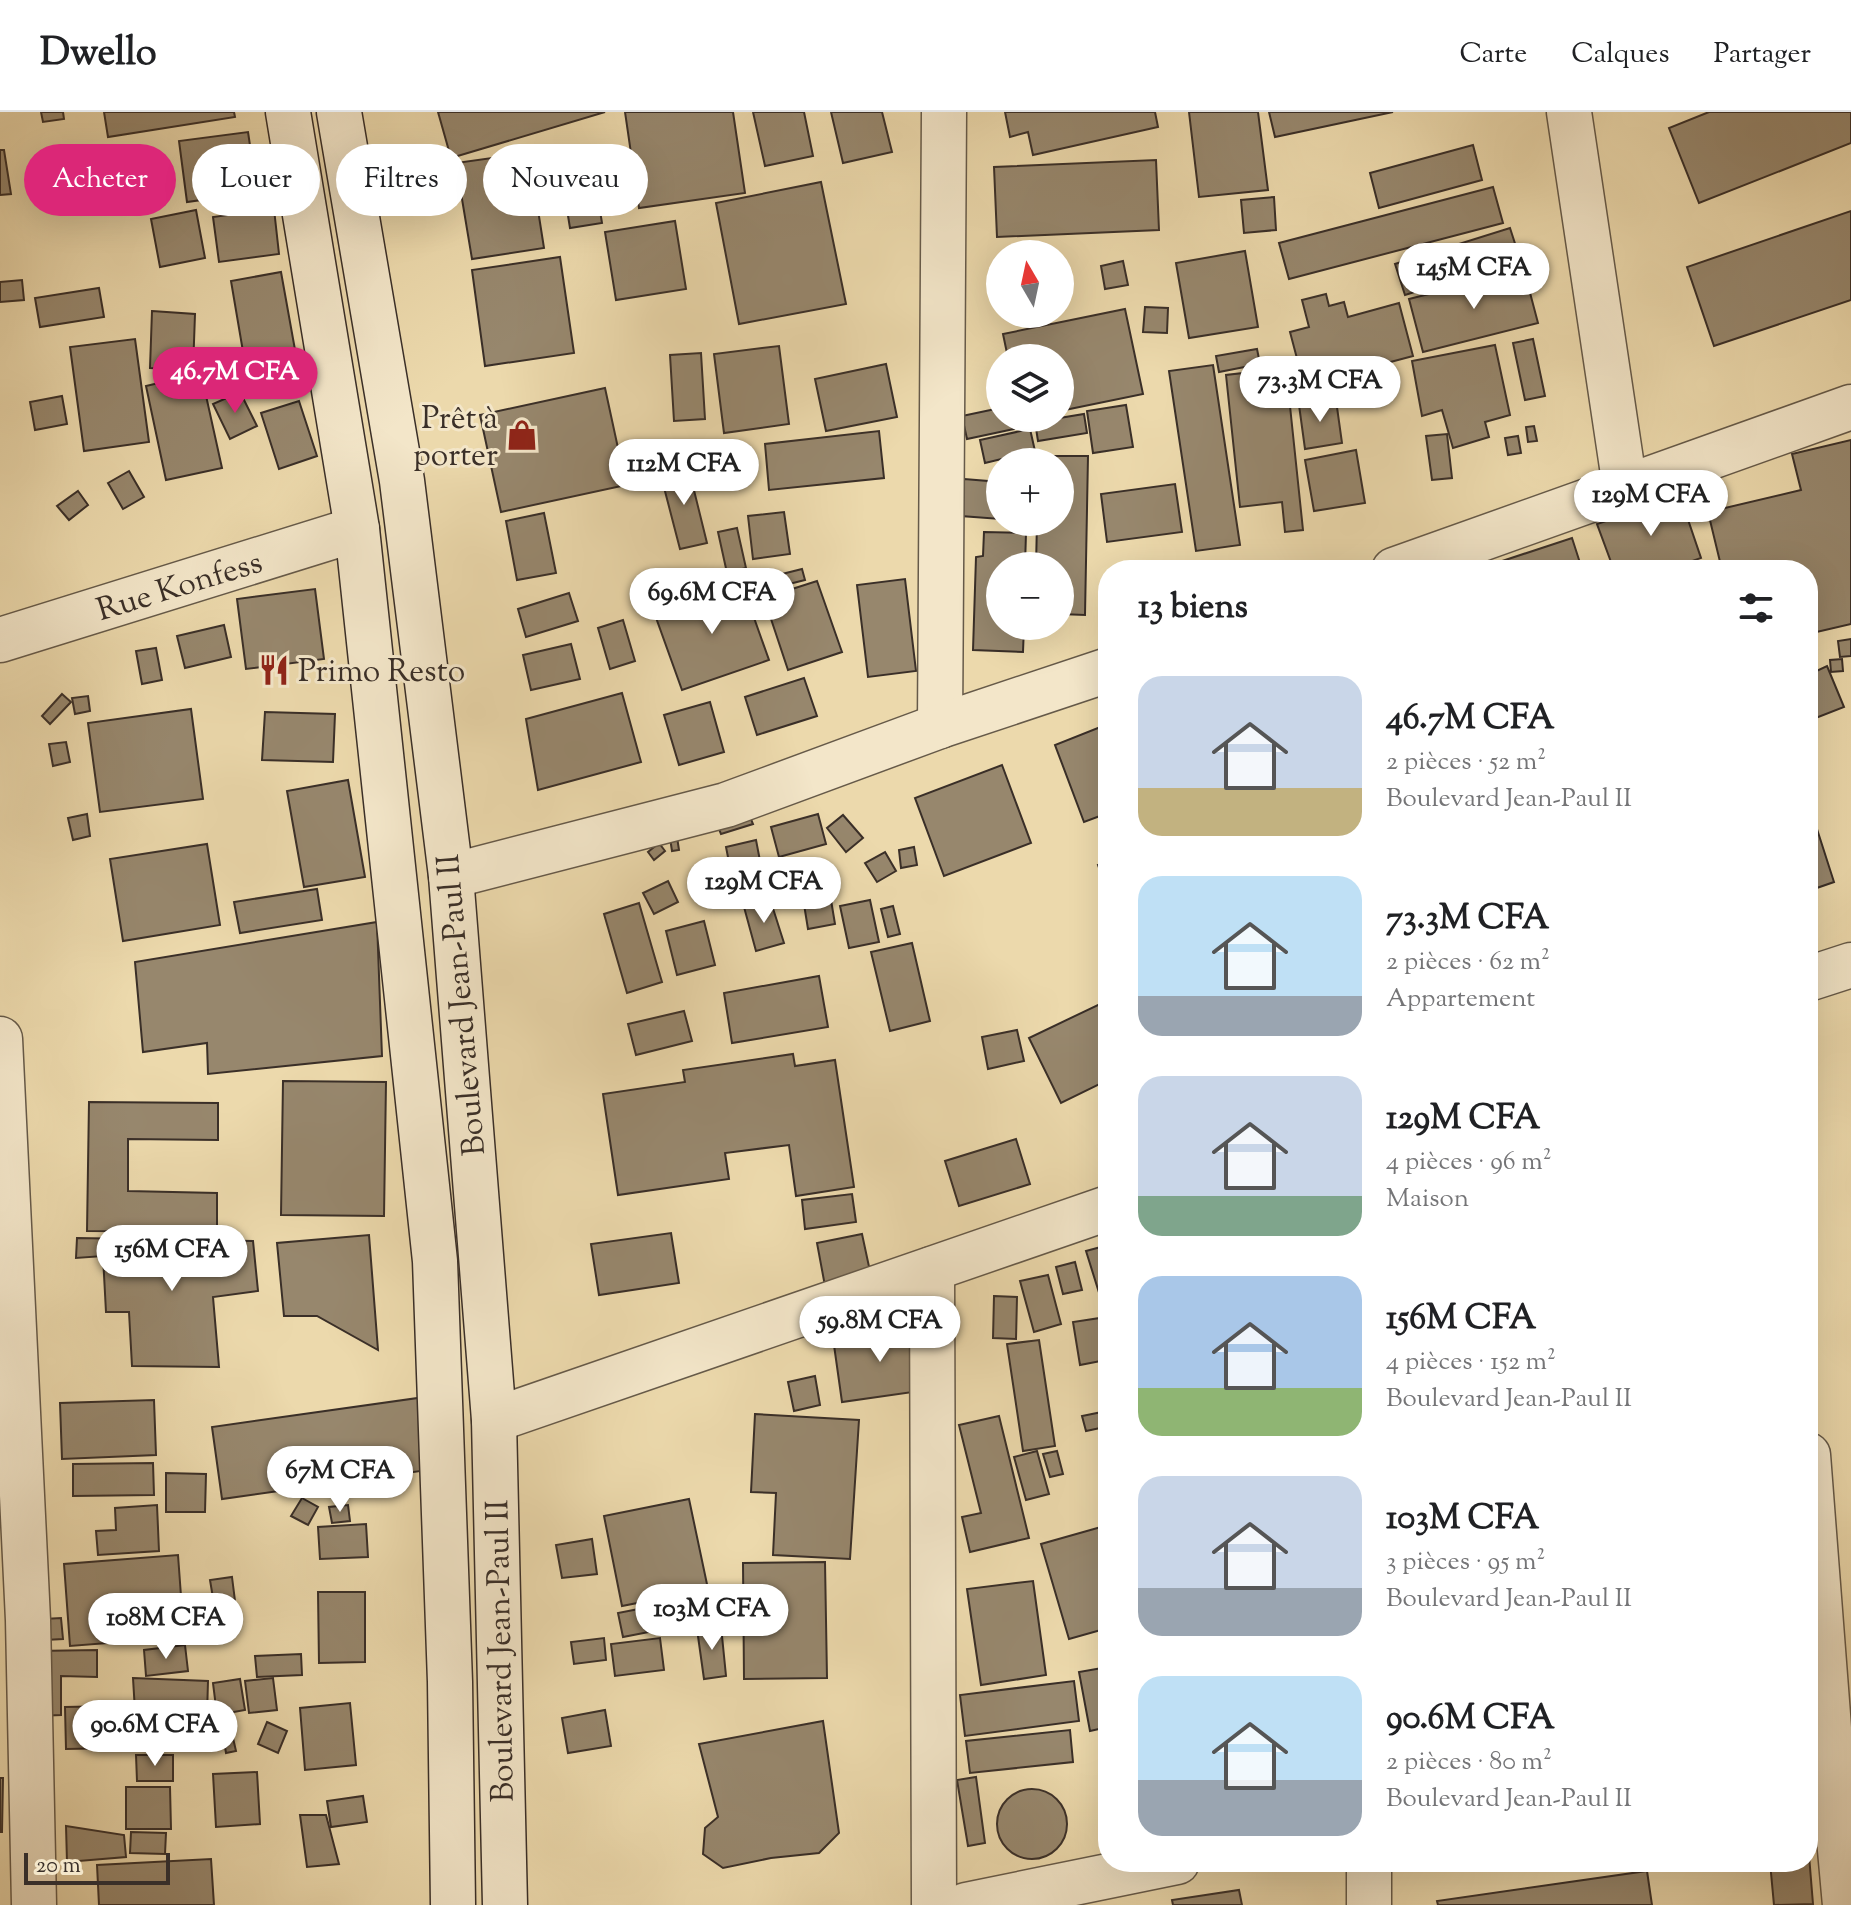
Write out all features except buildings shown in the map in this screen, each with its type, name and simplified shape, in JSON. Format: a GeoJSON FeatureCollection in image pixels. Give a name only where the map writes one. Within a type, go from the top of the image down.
{"type":"FeatureCollection","features":[{"type":"Feature","properties":{"kind":"street","name":"Boulevard Jean-Paul II"},"geometry":{"type":"LineString","coordinates":[[288,112],[357,529],[435,1261],[450,1682],[453,1905]]}},
{"type":"Feature","properties":{"kind":"street","name":"Boulevard Jean-Paul II"},"geometry":{"type":"LineString","coordinates":[[339,112],[402,481],[451,876],[494,1420],[505,1905]]}},
{"type":"Feature","properties":{"kind":"street"},"geometry":{"type":"LineString","coordinates":[[940,726],[944,112]]}},
{"type":"Feature","properties":{"kind":"street"},"geometry":{"type":"LineString","coordinates":[[1569,112],[1625,487]]}},
{"type":"Feature","properties":{"kind":"street"},"geometry":{"type":"LineString","coordinates":[[1422,560],[1851,407]]}},
{"type":"Feature","properties":{"kind":"street","name":"Rue Konfess"},"geometry":{"type":"LineString","coordinates":[[0,640],[357,529]]}},
{"type":"Feature","properties":{"kind":"street"},"geometry":{"type":"LineString","coordinates":[[451,876],[726,805],[940,726],[1098,673]]}},
{"type":"Feature","properties":{"kind":"street"},"geometry":{"type":"LineString","coordinates":[[1818,976],[1851,965]]}},
{"type":"Feature","properties":{"kind":"street"},"geometry":{"type":"LineString","coordinates":[[0,1039],[14,1626],[34,1905]]}},
{"type":"Feature","properties":{"kind":"street"},"geometry":{"type":"LineString","coordinates":[[494,1420],[1098,1211]]}},
{"type":"Feature","properties":{"kind":"street"},"geometry":{"type":"LineString","coordinates":[[932,1269],[934,1905]]}},
{"type":"Feature","properties":{"kind":"street"},"geometry":{"type":"LineString","coordinates":[[1818,1585],[1845,1905]]}},
{"type":"Feature","properties":{"kind":"street"},"geometry":{"type":"LineString","coordinates":[[966,1905],[1128,1872]]}},
{"type":"Feature","properties":{"kind":"street"},"geometry":{"type":"LineString","coordinates":[[1369,1872],[1369,1905]]}},
{"type":"Feature","properties":{"kind":"place","name":"Prêt à porter"},"geometry":{"type":"Point","coordinates":[522,435]}},
{"type":"Feature","properties":{"kind":"place","name":"Primo Resto"},"geometry":{"type":"Point","coordinates":[274,670]}}]}
